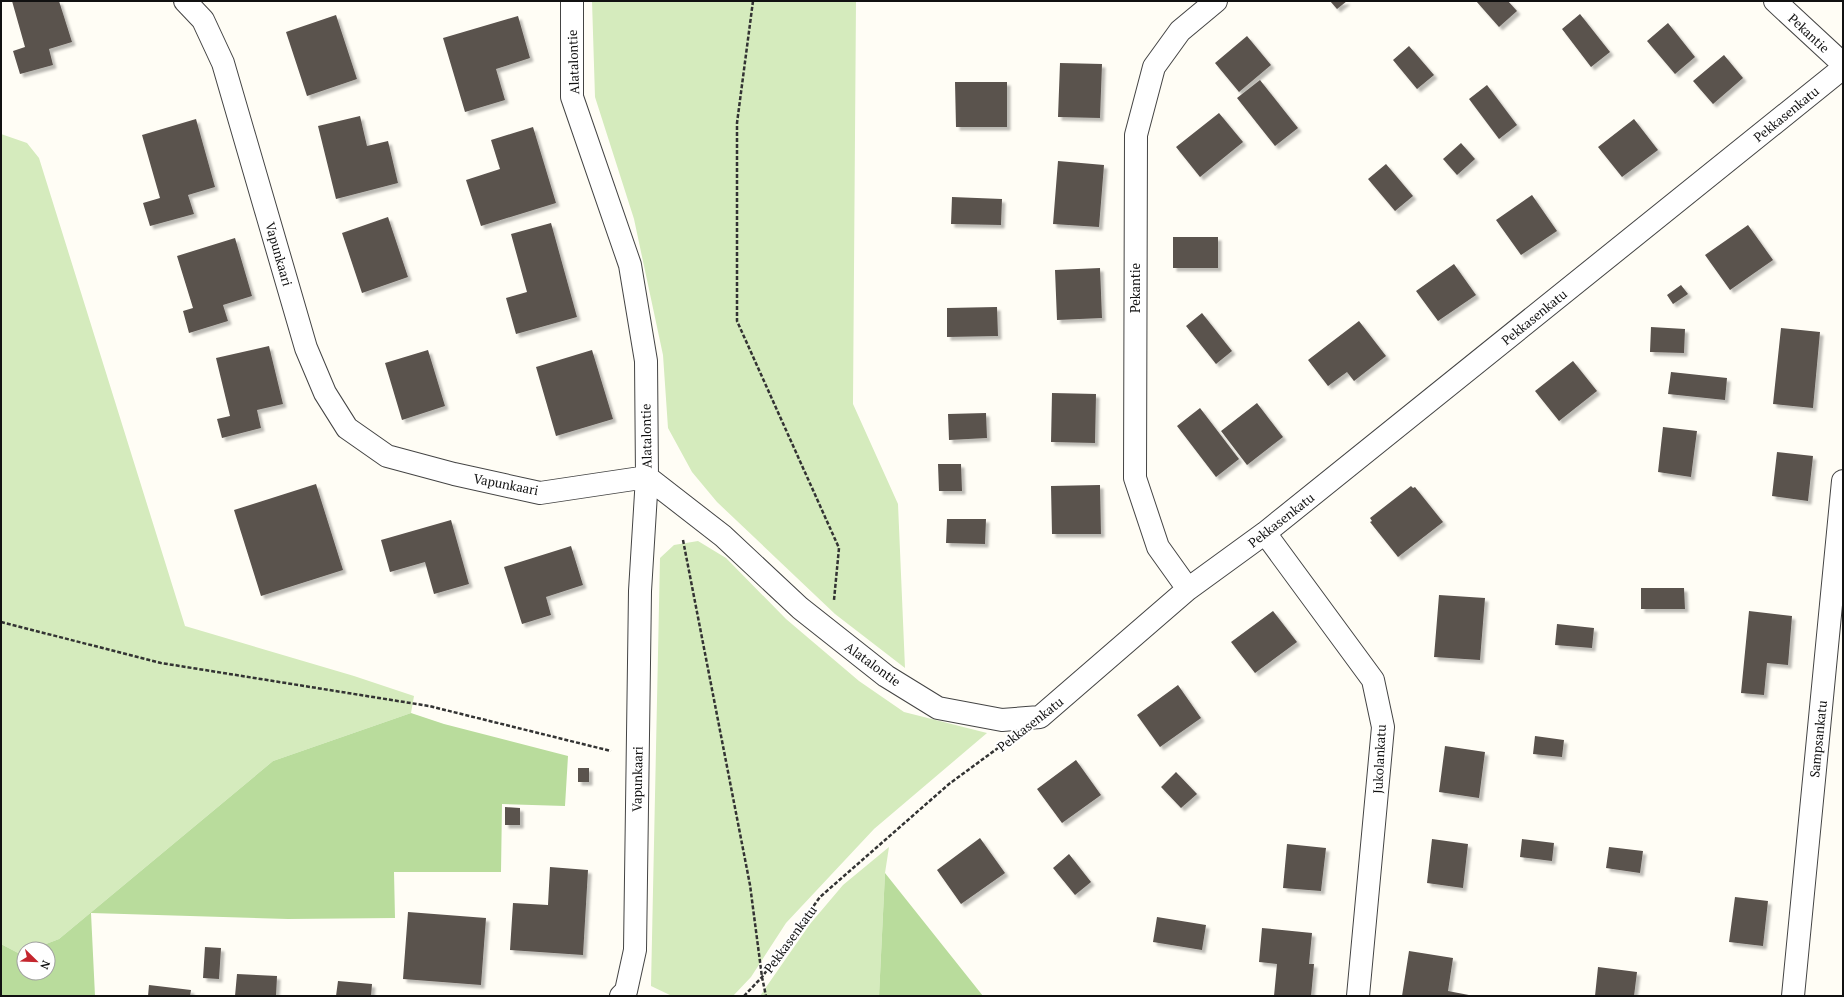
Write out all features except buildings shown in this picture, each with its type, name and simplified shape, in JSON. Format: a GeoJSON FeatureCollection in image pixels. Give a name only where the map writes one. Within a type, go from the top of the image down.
{"type":"FeatureCollection","features":[{"type":"Feature","properties":{"kind":"street","name":"Vapunkaari"},"geometry":{"type":"LineString","coordinates":[[184,1],[203,20],[223,63],[306,348],[325,393],[347,428],[387,456],[454,474],[540,493],[647,477],[640,591],[635,950],[624,993]]}},
{"type":"Feature","properties":{"kind":"street","name":"Alatalontie"},"geometry":{"type":"LineString","coordinates":[[572,1],[572,97],[630,265],[646,361],[647,477],[723,536],[800,608],[831,633],[886,676],[938,708],[1002,720],[1040,717]]}},
{"type":"Feature","properties":{"kind":"street","name":"Pekantie"},"geometry":{"type":"LineString","coordinates":[[1188,589],[1158,547],[1135,478],[1136,135],[1154,67],[1180,31],[1216,1]]}},
{"type":"Feature","properties":{"kind":"street","name":"Pekantie"},"geometry":{"type":"LineString","coordinates":[[1775,1],[1843,64]]}},
{"type":"Feature","properties":{"kind":"street","name":"Pekkasenkatu"},"geometry":{"type":"LineString","coordinates":[[1040,717],[1188,589],[1265,533],[1843,68]]}},
{"type":"Feature","properties":{"kind":"street","name":"Sampsankatu"},"geometry":{"type":"LineString","coordinates":[[1793,996],[1843,481]]}},
{"type":"Feature","properties":{"kind":"street","name":"Jukolankatu"},"geometry":{"type":"LineString","coordinates":[[1265,533],[1373,680],[1383,727],[1358,996]]}},
{"type":"Feature","properties":{"kind":"path"},"geometry":{"type":"LineString","coordinates":[[753,1],[737,123],[737,321],[839,548],[831,633]]}},
{"type":"Feature","properties":{"kind":"path"},"geometry":{"type":"LineString","coordinates":[[675,499],[750,885],[762,977],[766,996]]}},
{"type":"Feature","properties":{"kind":"path"},"geometry":{"type":"LineString","coordinates":[[1,622],[161,663],[429,706],[637,757]]}},
{"type":"Feature","properties":{"kind":"path","name":"Pekkasenkatu"},"geometry":{"type":"LineString","coordinates":[[744,996],[762,977],[820,897],[949,784],[1004,744]]}},
{"type":"Feature","properties":{"kind":"green space"},"geometry":{"type":"Polygon","coordinates":[[[592,1],[856,1],[853,404],[898,504],[905,668],[835,614],[717,502],[692,472],[668,428],[663,355],[634,219],[595,97],[592,1]]]}},
{"type":"Feature","properties":{"kind":"green space"},"geometry":{"type":"Polygon","coordinates":[[[1,134],[27,143],[39,158],[185,626],[354,676],[414,696],[411,713],[273,761],[59,939],[54,941],[16,941],[16,952],[1,944],[1,134]]]}},
{"type":"Feature","properties":{"kind":"green space"},"geometry":{"type":"Polygon","coordinates":[[[698,541],[726,558],[786,619],[859,681],[904,712],[987,733],[874,829],[786,923],[751,977],[733,996],[672,996],[651,986],[660,558],[674,545],[698,541]]]}},
{"type":"Feature","properties":{"kind":"green space"},"geometry":{"type":"Polygon","coordinates":[[[411,713],[444,724],[568,756],[565,806],[502,804],[501,872],[394,872],[395,918],[288,919],[91,913],[95,996],[1,996],[1,944],[16,952],[16,981],[56,981],[56,941],[54,941],[59,939],[273,761],[411,713]]]}},
{"type":"Feature","properties":{"kind":"green space"},"geometry":{"type":"Polygon","coordinates":[[[889,847],[885,873],[879,996],[760,996],[810,924],[843,885],[889,847]]]}},
{"type":"Feature","properties":{"kind":"green space"},"geometry":{"type":"Polygon","coordinates":[[[885,873],[983,996],[879,996],[885,873]]]}}]}
